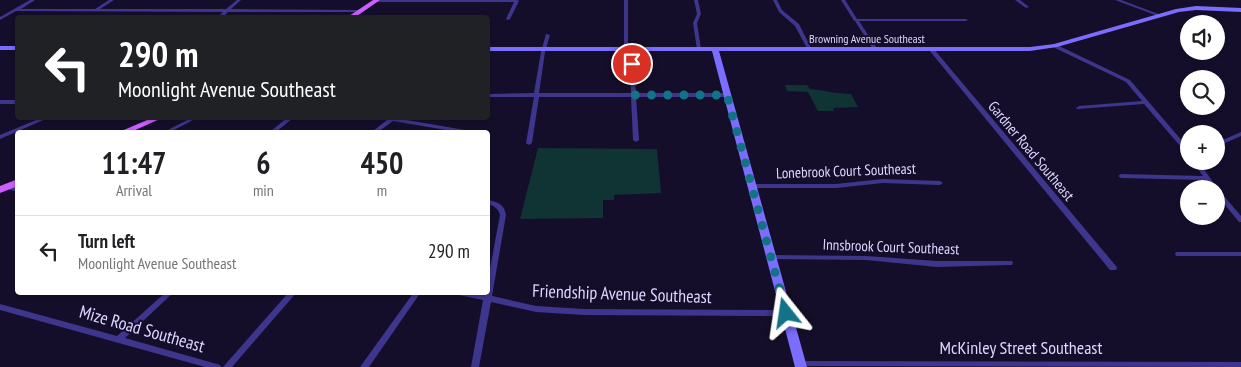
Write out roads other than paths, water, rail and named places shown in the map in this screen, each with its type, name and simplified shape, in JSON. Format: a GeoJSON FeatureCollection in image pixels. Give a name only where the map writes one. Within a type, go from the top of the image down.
{"type":"FeatureCollection","features":[{"type":"Feature","properties":{"kind":"main road"},"geometry":{"type":"LineString","coordinates":[[353,15],[376,1]]}},
{"type":"Feature","properties":{"kind":"main road"},"geometry":{"type":"LineString","coordinates":[[135,130],[154,120]]}},
{"type":"Feature","properties":{"kind":"main road"},"geometry":{"type":"LineString","coordinates":[[3,189],[15,183]]}},
{"type":"Feature","properties":{"kind":"street"},"geometry":{"type":"LineString","coordinates":[[0,18],[33,0]]}},
{"type":"Feature","properties":{"kind":"street"},"geometry":{"type":"LineString","coordinates":[[96,10],[112,0]]}},
{"type":"Feature","properties":{"kind":"street"},"geometry":{"type":"LineString","coordinates":[[222,15],[239,0]]}},
{"type":"Feature","properties":{"kind":"street"},"geometry":{"type":"LineString","coordinates":[[626,0],[636,140]]}},
{"type":"Feature","properties":{"kind":"street"},"geometry":{"type":"LineString","coordinates":[[696,0],[699,14],[695,23],[699,49]]}},
{"type":"Feature","properties":{"kind":"street"},"geometry":{"type":"LineString","coordinates":[[775,0],[780,11],[797,25],[810,50]]}},
{"type":"Feature","properties":{"kind":"street"},"geometry":{"type":"LineString","coordinates":[[843,0],[876,50]]}},
{"type":"Feature","properties":{"kind":"street"},"geometry":{"type":"LineString","coordinates":[[1017,0],[1027,8]]}},
{"type":"Feature","properties":{"kind":"street"},"geometry":{"type":"LineString","coordinates":[[1118,0],[1159,15]]}},
{"type":"Feature","properties":{"kind":"street"},"geometry":{"type":"LineString","coordinates":[[376,1],[517,1],[508,19]]}},
{"type":"Feature","properties":{"kind":"street","name":"Browning Avenue Southeast"},"geometry":{"type":"LineString","coordinates":[[490,49],[1018,50],[1055,46],[1159,15],[1187,9],[1241,10]]}},
{"type":"Feature","properties":{"kind":"street"},"geometry":{"type":"LineString","coordinates":[[14,10],[359,11]]}},
{"type":"Feature","properties":{"kind":"street"},"geometry":{"type":"LineString","coordinates":[[856,20],[966,20]]}},
{"type":"Feature","properties":{"kind":"street"},"geometry":{"type":"LineString","coordinates":[[529,143],[548,35]]}},
{"type":"Feature","properties":{"kind":"street"},"geometry":{"type":"LineString","coordinates":[[1055,46],[1128,80],[1180,142]]}},
{"type":"Feature","properties":{"kind":"street"},"geometry":{"type":"LineString","coordinates":[[0,48],[15,48]]}},
{"type":"Feature","properties":{"kind":"street"},"geometry":{"type":"LineString","coordinates":[[715,50],[801,366]]}},
{"type":"Feature","properties":{"kind":"street","name":"Gardner Road Southeast"},"geometry":{"type":"LineString","coordinates":[[931,50],[1112,268]]}},
{"type":"Feature","properties":{"kind":"street"},"geometry":{"type":"LineString","coordinates":[[490,95],[727,95]]}},
{"type":"Feature","properties":{"kind":"street"},"geometry":{"type":"LineString","coordinates":[[0,102],[15,102]]}},
{"type":"Feature","properties":{"kind":"street"},"geometry":{"type":"LineString","coordinates":[[1079,108],[1145,102]]}},
{"type":"Feature","properties":{"kind":"street"},"geometry":{"type":"LineString","coordinates":[[17,130],[40,120]]}},
{"type":"Feature","properties":{"kind":"street"},"geometry":{"type":"LineString","coordinates":[[171,130],[190,120]]}},
{"type":"Feature","properties":{"kind":"street"},"geometry":{"type":"LineString","coordinates":[[275,130],[288,120]]}},
{"type":"Feature","properties":{"kind":"street"},"geometry":{"type":"LineString","coordinates":[[377,130],[388,120]]}},
{"type":"Feature","properties":{"kind":"street"},"geometry":{"type":"LineString","coordinates":[[401,120],[455,130]]}},
{"type":"Feature","properties":{"kind":"street"},"geometry":{"type":"LineString","coordinates":[[0,137],[15,131]]}},
{"type":"Feature","properties":{"kind":"street"},"geometry":{"type":"LineString","coordinates":[[1225,141],[1241,134]]}},
{"type":"Feature","properties":{"kind":"street"},"geometry":{"type":"LineString","coordinates":[[1201,170],[1206,178]]}},
{"type":"Feature","properties":{"kind":"street"},"geometry":{"type":"LineString","coordinates":[[1121,176],[1206,178]]}},
{"type":"Feature","properties":{"kind":"street","name":"Lonebrook Court Southeast"},"geometry":{"type":"LineString","coordinates":[[752,186],[836,186],[883,181],[940,183]]}},
{"type":"Feature","properties":{"kind":"street"},"geometry":{"type":"LineString","coordinates":[[1225,200],[1241,220]]}},
{"type":"Feature","properties":{"kind":"street"},"geometry":{"type":"LineString","coordinates":[[490,203],[502,208],[503,215],[490,288]]}},
{"type":"Feature","properties":{"kind":"street"},"geometry":{"type":"LineString","coordinates":[[1179,254],[1241,254]]}},
{"type":"Feature","properties":{"kind":"street","name":"Innsbrook Court Southeast"},"geometry":{"type":"LineString","coordinates":[[772,257],[860,258],[927,264],[1009,263]]}},
{"type":"Feature","properties":{"kind":"street"},"geometry":{"type":"LineString","coordinates":[[119,339],[168,295]]}},
{"type":"Feature","properties":{"kind":"street"},"geometry":{"type":"LineString","coordinates":[[227,367],[291,295]]}},
{"type":"Feature","properties":{"kind":"street"},"geometry":{"type":"LineString","coordinates":[[364,367],[416,295]]}},
{"type":"Feature","properties":{"kind":"street","name":"Friendship Avenue Southeast"},"geometry":{"type":"LineString","coordinates":[[471,295],[536,309],[584,312],[786,313]]}},
{"type":"Feature","properties":{"kind":"street"},"geometry":{"type":"LineString","coordinates":[[475,367],[489,295]]}},
{"type":"Feature","properties":{"kind":"street","name":"Mize Road Southeast"},"geometry":{"type":"LineString","coordinates":[[0,307],[218,367]]}},
{"type":"Feature","properties":{"kind":"street","name":"McKinley Street Southeast"},"geometry":{"type":"LineString","coordinates":[[801,366],[1241,365]]}}]}
